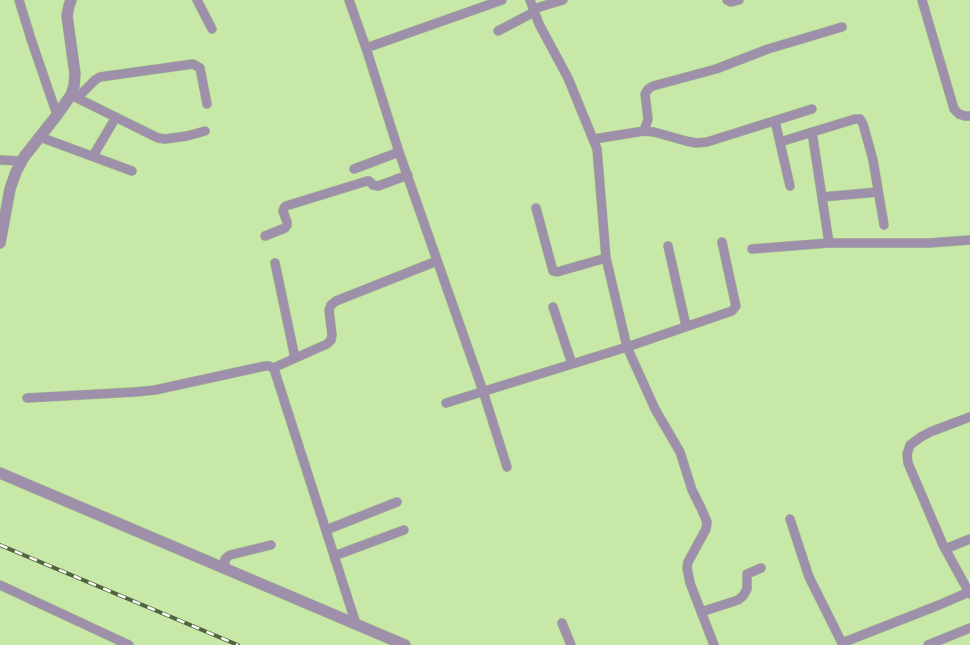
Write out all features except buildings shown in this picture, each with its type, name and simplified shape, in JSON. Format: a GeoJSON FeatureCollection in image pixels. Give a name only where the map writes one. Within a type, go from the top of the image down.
{"type":"FeatureCollection","features":[{"type":"Feature","properties":{"kind":"street"},"geometry":{"type":"LineString","coordinates":[[19,0],[57,115]]}},
{"type":"Feature","properties":{"kind":"street"},"geometry":{"type":"LineString","coordinates":[[71,0],[67,16],[75,74],[74,96]]}},
{"type":"Feature","properties":{"kind":"street"},"geometry":{"type":"LineString","coordinates":[[197,0],[212,29]]}},
{"type":"Feature","properties":{"kind":"street"},"geometry":{"type":"LineString","coordinates":[[349,0],[399,152],[483,391],[508,467]]}},
{"type":"Feature","properties":{"kind":"street"},"geometry":{"type":"LineString","coordinates":[[366,48],[502,0]]}},
{"type":"Feature","properties":{"kind":"street"},"geometry":{"type":"LineString","coordinates":[[498,31],[532,7],[563,0]]}},
{"type":"Feature","properties":{"kind":"street"},"geometry":{"type":"LineString","coordinates":[[727,0],[731,2],[739,0]]}},
{"type":"Feature","properties":{"kind":"street"},"geometry":{"type":"LineString","coordinates":[[922,0],[954,109],[958,114],[970,116]]}},
{"type":"Feature","properties":{"kind":"street"},"geometry":{"type":"LineString","coordinates":[[532,7],[568,78],[597,149],[606,258],[627,347],[655,409],[680,452],[692,490],[706,522],[706,529],[686,568],[690,583],[714,645]]}},
{"type":"Feature","properties":{"kind":"street"},"geometry":{"type":"LineString","coordinates":[[644,131],[648,119],[645,94],[648,89],[653,86],[716,70],[768,49],[842,27]]}},
{"type":"Feature","properties":{"kind":"street"},"geometry":{"type":"LineString","coordinates":[[0,243],[10,189],[21,161],[74,96],[94,80],[100,76],[192,64],[200,68],[206,104]]}},
{"type":"Feature","properties":{"kind":"street"},"geometry":{"type":"LineString","coordinates":[[74,96],[158,138],[165,139],[187,136],[205,131]]}},
{"type":"Feature","properties":{"kind":"street"},"geometry":{"type":"LineString","coordinates":[[594,139],[644,131],[654,132],[696,143],[708,142],[812,109]]}},
{"type":"Feature","properties":{"kind":"street"},"geometry":{"type":"LineString","coordinates":[[93,156],[116,117]]}},
{"type":"Feature","properties":{"kind":"street"},"geometry":{"type":"LineString","coordinates":[[780,142],[854,119],[860,119],[864,124],[873,160],[884,225]]}},
{"type":"Feature","properties":{"kind":"street"},"geometry":{"type":"LineString","coordinates":[[775,121],[790,186]]}},
{"type":"Feature","properties":{"kind":"street"},"geometry":{"type":"LineString","coordinates":[[812,132],[829,242]]}},
{"type":"Feature","properties":{"kind":"street"},"geometry":{"type":"LineString","coordinates":[[40,137],[132,171]]}},
{"type":"Feature","properties":{"kind":"street"},"geometry":{"type":"LineString","coordinates":[[354,168],[399,152]]}},
{"type":"Feature","properties":{"kind":"street"},"geometry":{"type":"LineString","coordinates":[[0,160],[21,161]]}},
{"type":"Feature","properties":{"kind":"street"},"geometry":{"type":"LineString","coordinates":[[265,236],[285,228],[287,222],[283,211],[286,206],[366,181],[378,186],[408,175]]}},
{"type":"Feature","properties":{"kind":"street"},"geometry":{"type":"LineString","coordinates":[[822,197],[878,192]]}},
{"type":"Feature","properties":{"kind":"street"},"geometry":{"type":"LineString","coordinates":[[536,208],[553,271],[557,272],[606,258]]}},
{"type":"Feature","properties":{"kind":"street"},"geometry":{"type":"LineString","coordinates":[[752,248],[829,242],[929,243],[970,240]]}},
{"type":"Feature","properties":{"kind":"street"},"geometry":{"type":"LineString","coordinates":[[446,403],[627,347],[732,311],[736,306],[722,242]]}},
{"type":"Feature","properties":{"kind":"street"},"geometry":{"type":"LineString","coordinates":[[668,246],[686,326]]}},
{"type":"Feature","properties":{"kind":"street"},"geometry":{"type":"LineString","coordinates":[[26,398],[154,390],[266,366],[272,368],[327,344],[331,340],[332,335],[329,310],[331,305],[336,301],[438,261]]}},
{"type":"Feature","properties":{"kind":"street"},"geometry":{"type":"LineString","coordinates":[[275,263],[296,358]]}},
{"type":"Feature","properties":{"kind":"street"},"geometry":{"type":"LineString","coordinates":[[553,307],[572,364]]}},
{"type":"Feature","properties":{"kind":"street"},"geometry":{"type":"LineString","coordinates":[[272,368],[356,624]]}},
{"type":"Feature","properties":{"kind":"street"},"geometry":{"type":"LineString","coordinates":[[790,519],[809,577],[843,644],[970,593],[945,549],[908,463],[907,454],[910,445],[921,437],[930,432],[970,417]]}},
{"type":"Feature","properties":{"kind":"street"},"geometry":{"type":"LineString","coordinates":[[0,473],[404,645]]}},
{"type":"Feature","properties":{"kind":"street"},"geometry":{"type":"LineString","coordinates":[[326,530],[397,502]]}},
{"type":"Feature","properties":{"kind":"street"},"geometry":{"type":"LineString","coordinates":[[334,556],[404,530]]}},
{"type":"Feature","properties":{"kind":"street"},"geometry":{"type":"LineString","coordinates":[[945,549],[970,539]]}},
{"type":"Feature","properties":{"kind":"street"},"geometry":{"type":"LineString","coordinates":[[225,568],[225,559],[230,554],[271,546]]}},
{"type":"Feature","properties":{"kind":"street"},"geometry":{"type":"LineString","coordinates":[[701,612],[738,600],[743,596],[747,589],[747,574],[761,568]]}},
{"type":"Feature","properties":{"kind":"street"},"geometry":{"type":"LineString","coordinates":[[0,585],[130,645]]}},
{"type":"Feature","properties":{"kind":"street"},"geometry":{"type":"LineString","coordinates":[[562,623],[571,645]]}},
{"type":"Feature","properties":{"kind":"street"},"geometry":{"type":"LineString","coordinates":[[928,645],[946,642],[970,628]]}},
{"type":"Feature","properties":{"kind":"railway"},"geometry":{"type":"LineString","coordinates":[[0,545],[238,645]]}}]}
